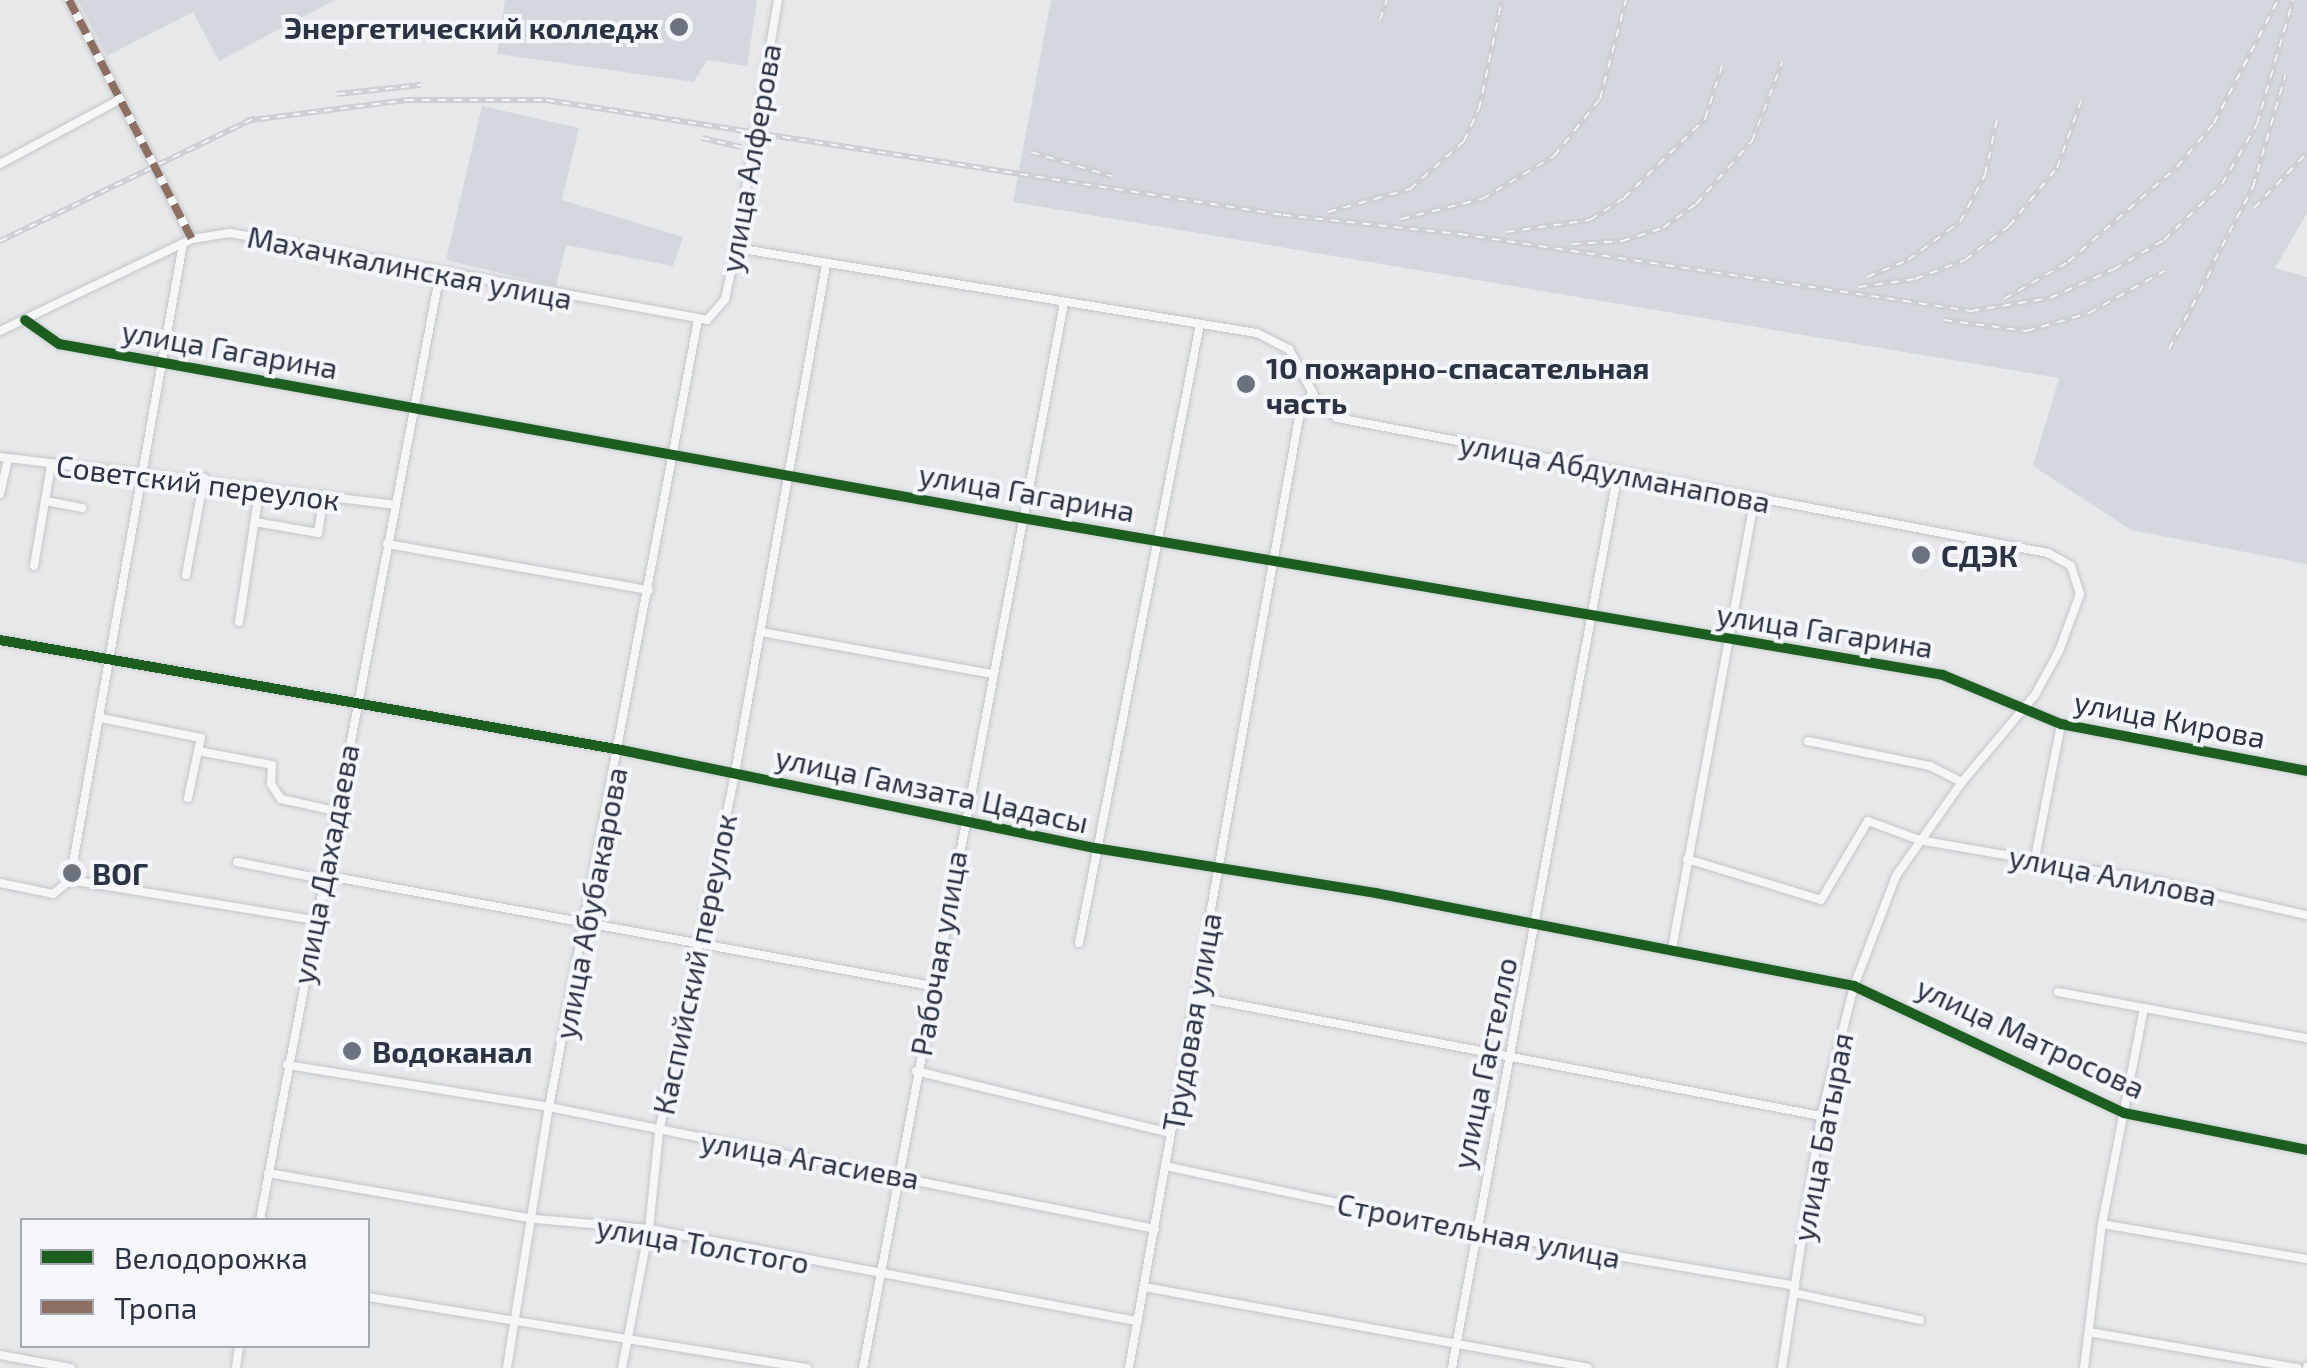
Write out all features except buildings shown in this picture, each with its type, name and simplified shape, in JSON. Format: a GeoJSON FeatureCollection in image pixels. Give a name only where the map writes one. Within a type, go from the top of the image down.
{"type":"FeatureCollection","features":[{"type":"Feature","properties":{"kind":"street"},"geometry":{"type":"LineString","coordinates":[[69,0],[192,239]]}},
{"type":"Feature","properties":{"kind":"street","name":"улица Алферова"},"geometry":{"type":"LineString","coordinates":[[717,314],[736,248],[778,0]]}},
{"type":"Feature","properties":{"kind":"street"},"geometry":{"type":"LineString","coordinates":[[0,164],[119,100]]}},
{"type":"Feature","properties":{"kind":"street","name":"Махачкалинская улица"},"geometry":{"type":"LineString","coordinates":[[0,331],[192,239],[230,232],[698,320],[717,314]]}},
{"type":"Feature","properties":{"kind":"street"},"geometry":{"type":"LineString","coordinates":[[0,884],[53,894],[70,880],[183,244]]}},
{"type":"Feature","properties":{"kind":"street","name":"улица Абдулманапова"},"geometry":{"type":"LineString","coordinates":[[736,248],[1257,333],[1289,349],[1326,412],[1353,423],[2060,558]]}},
{"type":"Feature","properties":{"kind":"street","name":"Каспийский переулок"},"geometry":{"type":"LineString","coordinates":[[622,1368],[649,1229],[659,1132],[735,773],[826,265]]}},
{"type":"Feature","properties":{"kind":"street","name":"улица Дахадаева"},"geometry":{"type":"LineString","coordinates":[[260,1218],[354,706],[440,273]]}},
{"type":"Feature","properties":{"kind":"street","name":"Рабочая улица"},"geometry":{"type":"LineString","coordinates":[[863,1368],[876,1276],[1064,303]]}},
{"type":"Feature","properties":{"kind":"street","name":"улица Гагарина"},"geometry":{"type":"LineString","coordinates":[[25,320],[50,341],[412,409],[672,450],[1022,518],[1275,558],[1943,675],[2024,710]]}},
{"type":"Feature","properties":{"kind":"street","name":"улица Абубакарова"},"geometry":{"type":"LineString","coordinates":[[507,1368],[535,1219],[549,1108],[621,750],[698,320]]}},
{"type":"Feature","properties":{"kind":"street"},"geometry":{"type":"LineString","coordinates":[[1079,943],[1153,539],[1200,324]]}},
{"type":"Feature","properties":{"kind":"street","name":"Трудовая улица"},"geometry":{"type":"LineString","coordinates":[[1128,1368],[1299,417],[1312,393]]}},
{"type":"Feature","properties":{"kind":"street"},"geometry":{"type":"LineString","coordinates":[[0,494],[4,458]]}},
{"type":"Feature","properties":{"kind":"street","name":"Советский переулок"},"geometry":{"type":"LineString","coordinates":[[4,458],[142,479],[204,478],[396,505]]}},
{"type":"Feature","properties":{"kind":"street"},"geometry":{"type":"LineString","coordinates":[[34,566],[51,465]]}},
{"type":"Feature","properties":{"kind":"street","name":"улица Гастелло"},"geometry":{"type":"LineString","coordinates":[[1452,1368],[1474,1232],[1514,1058],[1618,472]]}},
{"type":"Feature","properties":{"kind":"street"},"geometry":{"type":"LineString","coordinates":[[186,575],[204,478]]}},
{"type":"Feature","properties":{"kind":"street"},"geometry":{"type":"LineString","coordinates":[[239,622],[260,486]]}},
{"type":"Feature","properties":{"kind":"street"},"geometry":{"type":"LineString","coordinates":[[255,522],[318,533],[324,495]]}},
{"type":"Feature","properties":{"kind":"street"},"geometry":{"type":"LineString","coordinates":[[1672,949],[1732,640],[1755,497]]}},
{"type":"Feature","properties":{"kind":"street"},"geometry":{"type":"LineString","coordinates":[[46,501],[82,508]]}},
{"type":"Feature","properties":{"kind":"street"},"geometry":{"type":"LineString","coordinates":[[388,544],[649,590]]}},
{"type":"Feature","properties":{"kind":"street","name":"улица Батырая"},"geometry":{"type":"LineString","coordinates":[[1782,1368],[1820,1116],[1854,986],[1886,898],[1918,840],[2024,710],[2077,609],[2079,579],[2060,558]]}},
{"type":"Feature","properties":{"kind":"street"},"geometry":{"type":"LineString","coordinates":[[760,632],[994,674]]}},
{"type":"Feature","properties":{"kind":"street","name":"улица Гамзата Цадасы"},"geometry":{"type":"LineString","coordinates":[[0,640],[354,706],[621,750],[1095,848],[1538,922],[1854,986]]}},
{"type":"Feature","properties":{"kind":"street","name":"улица Кирова"},"geometry":{"type":"LineString","coordinates":[[2024,710],[2061,724],[2307,771]]}},
{"type":"Feature","properties":{"kind":"street"},"geometry":{"type":"LineString","coordinates":[[101,718],[202,738],[188,798]]}},
{"type":"Feature","properties":{"kind":"street"},"geometry":{"type":"LineString","coordinates":[[2035,858],[2061,724]]}},
{"type":"Feature","properties":{"kind":"street"},"geometry":{"type":"LineString","coordinates":[[1808,740],[1930,766],[1962,782]]}},
{"type":"Feature","properties":{"kind":"street"},"geometry":{"type":"LineString","coordinates":[[198,751],[272,765],[270,784],[280,799],[335,811]]}},
{"type":"Feature","properties":{"kind":"street","name":"улица Алилова"},"geometry":{"type":"LineString","coordinates":[[1688,859],[1821,900],[1868,820],[1918,840],[2035,858],[2307,916]]}},
{"type":"Feature","properties":{"kind":"street"},"geometry":{"type":"LineString","coordinates":[[237,862],[700,941],[932,986]]}},
{"type":"Feature","properties":{"kind":"street"},"geometry":{"type":"LineString","coordinates":[[70,880],[314,920]]}},
{"type":"Feature","properties":{"kind":"street","name":"улица Матросова"},"geometry":{"type":"LineString","coordinates":[[1854,986],[2124,1113],[2307,1150]]}},
{"type":"Feature","properties":{"kind":"street"},"geometry":{"type":"LineString","coordinates":[[2058,992],[2307,1038]]}},
{"type":"Feature","properties":{"kind":"street"},"geometry":{"type":"LineString","coordinates":[[1197,997],[1820,1116]]}},
{"type":"Feature","properties":{"kind":"street"},"geometry":{"type":"LineString","coordinates":[[2084,1368],[2102,1224],[2144,1008]]}},
{"type":"Feature","properties":{"kind":"street","name":"улица Агасиева"},"geometry":{"type":"LineString","coordinates":[[287,1064],[549,1108],[1155,1228]]}},
{"type":"Feature","properties":{"kind":"street"},"geometry":{"type":"LineString","coordinates":[[916,1072],[1171,1134]]}},
{"type":"Feature","properties":{"kind":"street","name":"Строительная улица"},"geometry":{"type":"LineString","coordinates":[[1164,1166],[1474,1232],[1795,1290],[1920,1320]]}},
{"type":"Feature","properties":{"kind":"street","name":"улица Толстого"},"geometry":{"type":"LineString","coordinates":[[268,1172],[535,1219],[649,1229],[876,1276],[1138,1320]]}},
{"type":"Feature","properties":{"kind":"street"},"geometry":{"type":"LineString","coordinates":[[2102,1224],[2307,1259]]}},
{"type":"Feature","properties":{"kind":"street"},"geometry":{"type":"LineString","coordinates":[[1144,1287],[1588,1368]]}},
{"type":"Feature","properties":{"kind":"street"},"geometry":{"type":"LineString","coordinates":[[370,1297],[628,1336],[807,1368]]}},
{"type":"Feature","properties":{"kind":"street"},"geometry":{"type":"LineString","coordinates":[[2090,1332],[2298,1368]]}},
{"type":"Feature","properties":{"kind":"street"},"geometry":{"type":"LineString","coordinates":[[0,1355],[71,1368]]}},
{"type":"Feature","properties":{"kind":"shaded area"},"geometry":{"type":"Polygon","coordinates":[[[78,0],[335,0],[219,61],[193,12],[107,56],[78,0]]]}},
{"type":"Feature","properties":{"kind":"shaded area"},"geometry":{"type":"Polygon","coordinates":[[[505,0],[757,0],[747,66],[707,60],[694,82],[497,54],[505,0]]]}},
{"type":"Feature","properties":{"kind":"shaded area"},"geometry":{"type":"Polygon","coordinates":[[[1051,0],[2307,0],[2307,213],[2275,268],[2307,277],[2307,564],[2131,530],[2033,466],[2059,378],[1013,202],[1051,0]]]}},
{"type":"Feature","properties":{"kind":"shaded area"},"geometry":{"type":"Polygon","coordinates":[[[482,106],[579,128],[562,200],[683,237],[673,266],[566,245],[556,286],[446,260],[482,106]]]}},
{"type":"Feature","properties":{"kind":"railway"},"geometry":{"type":"LineString","coordinates":[[1380,20],[1387,0]]}},
{"type":"Feature","properties":{"kind":"railway"},"geometry":{"type":"LineString","coordinates":[[1328,212],[1410,189],[1464,141],[1479,109],[1502,0]]}},
{"type":"Feature","properties":{"kind":"railway"},"geometry":{"type":"LineString","coordinates":[[1401,219],[1482,199],[1554,156],[1600,99],[1626,0]]}},
{"type":"Feature","properties":{"kind":"railway"},"geometry":{"type":"LineString","coordinates":[[2004,299],[2068,262],[2177,167],[2214,123],[2278,0]]}},
{"type":"Feature","properties":{"kind":"railway"},"geometry":{"type":"LineString","coordinates":[[245,121],[406,100],[546,100],[1283,215],[1460,234],[1971,311],[2050,298],[2114,269],[2164,240],[2222,184],[2257,124],[2293,0]]}},
{"type":"Feature","properties":{"kind":"railway"},"geometry":{"type":"LineString","coordinates":[[1572,244],[1622,241],[1663,228],[1696,204],[1752,141],[1782,63]]}},
{"type":"Feature","properties":{"kind":"railway"},"geometry":{"type":"LineString","coordinates":[[1506,232],[1590,220],[1624,198],[1705,119],[1722,66]]}},
{"type":"Feature","properties":{"kind":"railway"},"geometry":{"type":"LineString","coordinates":[[2207,275],[2253,187],[2285,76]]}},
{"type":"Feature","properties":{"kind":"railway"},"geometry":{"type":"LineString","coordinates":[[337,94],[421,85]]}},
{"type":"Feature","properties":{"kind":"railway"},"geometry":{"type":"LineString","coordinates":[[1859,287],[1915,279],[1965,260],[2009,226],[2057,168],[2081,101]]}},
{"type":"Feature","properties":{"kind":"railway"},"geometry":{"type":"LineString","coordinates":[[0,241],[255,118]]}},
{"type":"Feature","properties":{"kind":"railway"},"geometry":{"type":"LineString","coordinates":[[1867,277],[1908,260],[1960,222],[1985,175],[1997,120]]}},
{"type":"Feature","properties":{"kind":"railway"},"geometry":{"type":"LineString","coordinates":[[702,138],[741,147]]}},
{"type":"Feature","properties":{"kind":"railway"},"geometry":{"type":"LineString","coordinates":[[1031,152],[1111,176]]}},
{"type":"Feature","properties":{"kind":"railway"},"geometry":{"type":"LineString","coordinates":[[2254,208],[2307,153]]}},
{"type":"Feature","properties":{"kind":"railway"},"geometry":{"type":"LineString","coordinates":[[2169,349],[2214,265]]}},
{"type":"Feature","properties":{"kind":"railway"},"geometry":{"type":"LineString","coordinates":[[1944,320],[2026,331],[2089,313],[2164,271]]}},
{"type":"Feature","properties":{"kind":"marked path"},"geometry":{"type":"LineString","coordinates":[[69,0],[192,239]]}},
{"type":"Feature","properties":{"kind":"cycle path"},"geometry":{"type":"LineString","coordinates":[[25,320],[59,344],[1022,518],[1943,675],[2061,724],[2307,771]]}},
{"type":"Feature","properties":{"kind":"cycle path"},"geometry":{"type":"LineString","coordinates":[[0,640],[621,750],[1095,848],[1376,893],[1854,986],[2124,1113],[2307,1150]]}},
{"type":"Feature","properties":{"kind":"place","name":"Энергетический колледж"},"geometry":{"type":"Point","coordinates":[679,27]}},
{"type":"Feature","properties":{"kind":"place","name":"10 пожарно-спасательная часть"},"geometry":{"type":"Point","coordinates":[1246,384]}},
{"type":"Feature","properties":{"kind":"place","name":"СДЭК"},"geometry":{"type":"Point","coordinates":[1921,555]}},
{"type":"Feature","properties":{"kind":"place","name":"ВОГ"},"geometry":{"type":"Point","coordinates":[72,873]}},
{"type":"Feature","properties":{"kind":"place","name":"Водоканал"},"geometry":{"type":"Point","coordinates":[352,1051]}}]}
